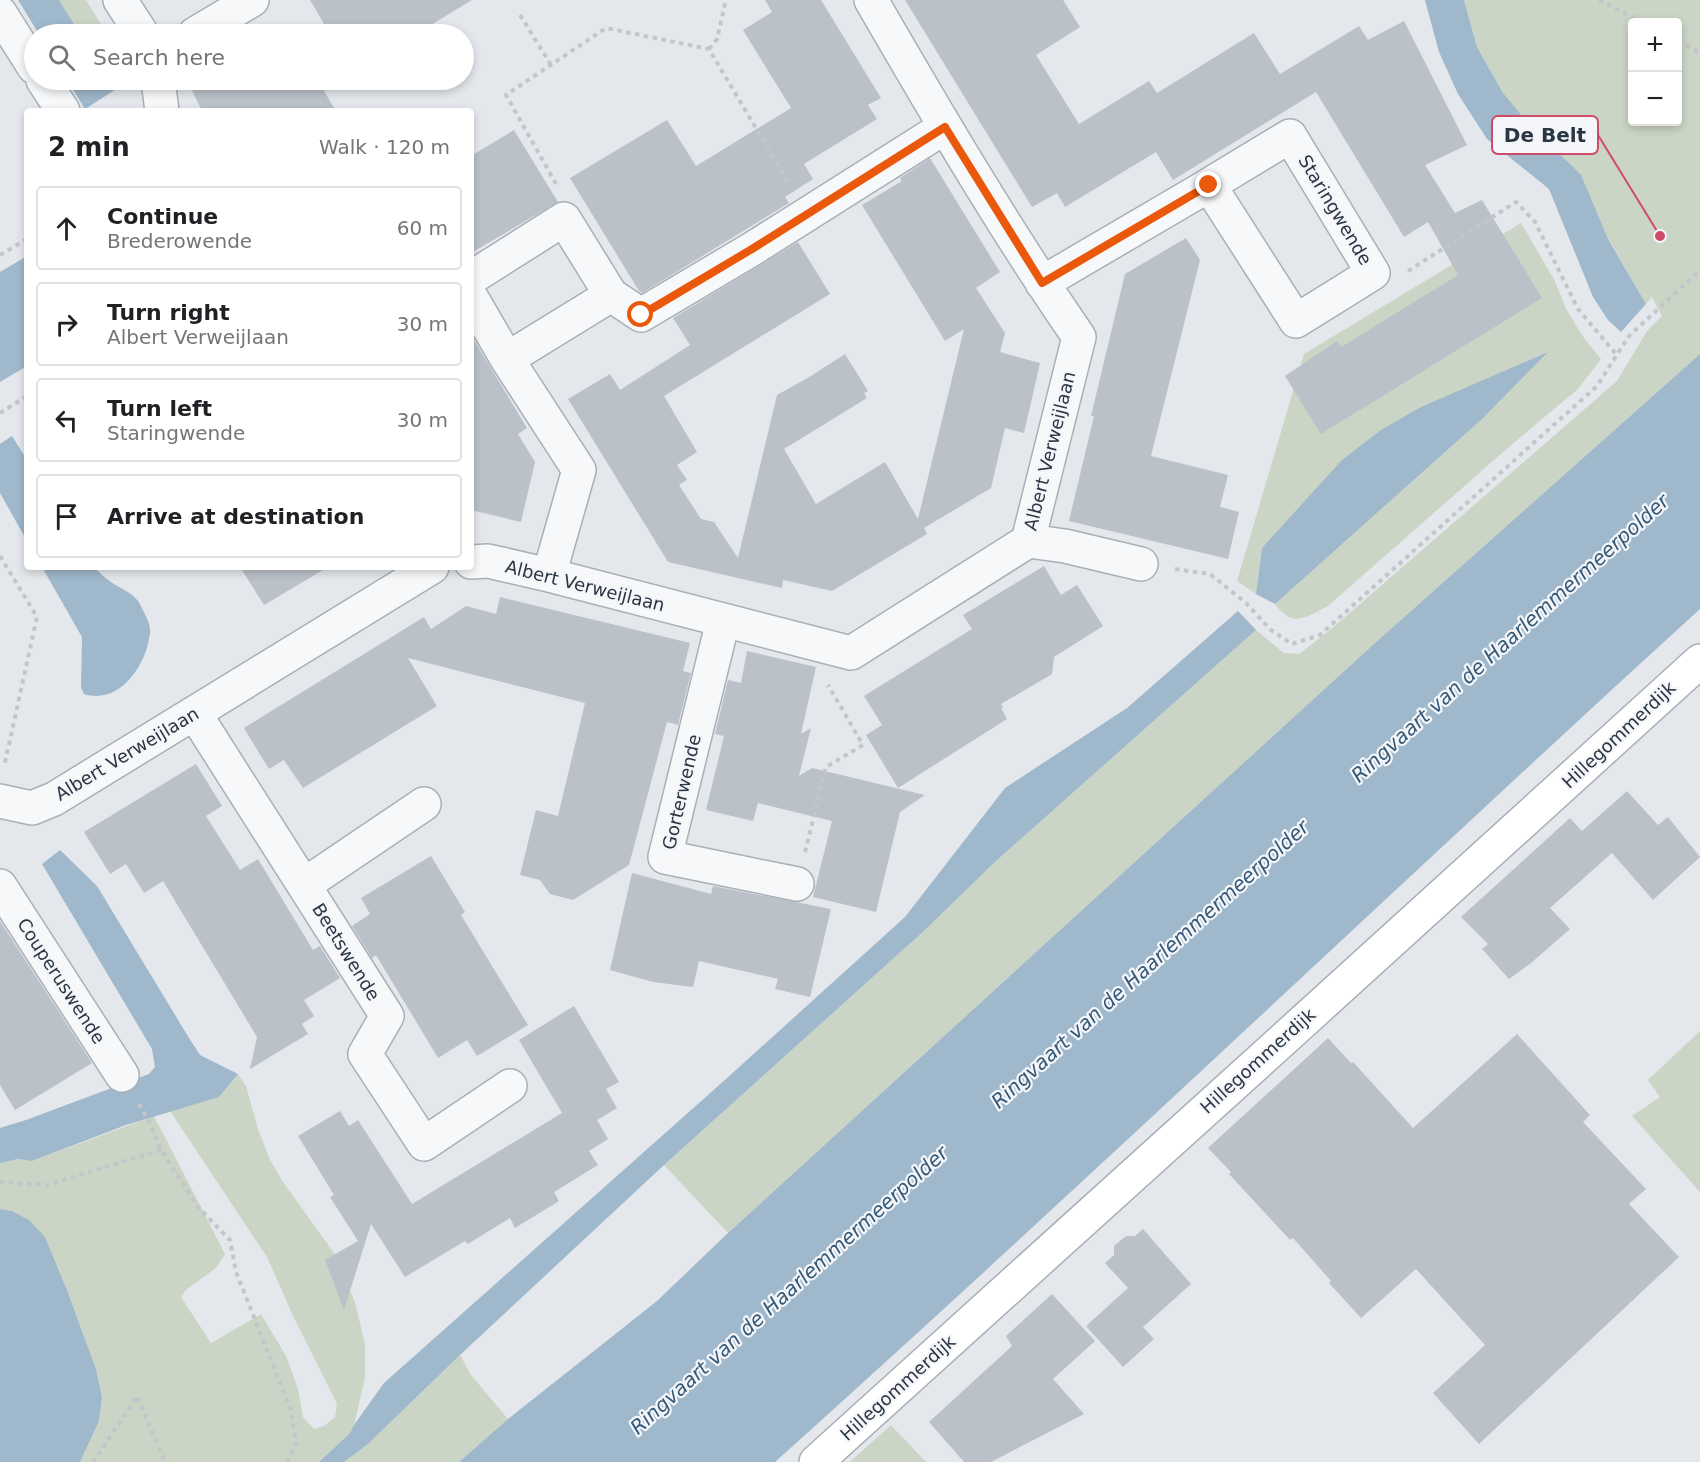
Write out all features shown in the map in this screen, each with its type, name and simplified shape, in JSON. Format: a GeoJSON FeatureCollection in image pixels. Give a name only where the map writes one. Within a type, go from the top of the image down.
{"type":"FeatureCollection","features":[{"type":"Feature","properties":{"kind":"street"},"geometry":{"type":"LineString","coordinates":[[120,0],[136,24]]}},
{"type":"Feature","properties":{"kind":"street"},"geometry":{"type":"LineString","coordinates":[[212,24],[252,0]]}},
{"type":"Feature","properties":{"kind":"street","name":"Albert Verweijlaan"},"geometry":{"type":"LineString","coordinates":[[474,562],[488,561],[549,575],[851,652],[1028,541],[1079,337],[1042,283],[945,127],[871,0]]}},
{"type":"Feature","properties":{"kind":"street"},"geometry":{"type":"LineString","coordinates":[[0,13],[24,51]]}},
{"type":"Feature","properties":{"kind":"street"},"geometry":{"type":"LineString","coordinates":[[49,90],[61,108]]}},
{"type":"Feature","properties":{"kind":"street"},"geometry":{"type":"LineString","coordinates":[[159,90],[162,108]]}},
{"type":"Feature","properties":{"kind":"street"},"geometry":{"type":"LineString","coordinates":[[474,276],[564,219],[611,296],[641,315],[752,249],[945,127]]}},
{"type":"Feature","properties":{"kind":"street","name":"Staringwende"},"geometry":{"type":"LineString","coordinates":[[1042,283],[1290,136],[1373,273],[1296,321],[1209,185]]}},
{"type":"Feature","properties":{"kind":"street"},"geometry":{"type":"LineString","coordinates":[[507,359],[611,296]]}},
{"type":"Feature","properties":{"kind":"street"},"geometry":{"type":"LineString","coordinates":[[474,302],[507,359],[579,470],[549,575]]}},
{"type":"Feature","properties":{"kind":"street"},"geometry":{"type":"LineString","coordinates":[[1028,541],[1065,546],[1141,564]]}},
{"type":"Feature","properties":{"kind":"street","name":"Albert Verweijlaan"},"geometry":{"type":"LineString","coordinates":[[1,786],[32,808],[54,799],[427,570]]}},
{"type":"Feature","properties":{"kind":"street","name":"Gorterwende"},"geometry":{"type":"LineString","coordinates":[[723,621],[665,857],[797,884]]}},
{"type":"Feature","properties":{"kind":"street","name":"Hillegommerdijk"},"geometry":{"type":"LineString","coordinates":[[816,1462],[1700,661]]}},
{"type":"Feature","properties":{"kind":"street","name":"Beetswende"},"geometry":{"type":"LineString","coordinates":[[195,714],[387,1016],[365,1054],[424,1144],[510,1086]]}},
{"type":"Feature","properties":{"kind":"street","name":"Beetswende"},"geometry":{"type":"LineString","coordinates":[[304,885],[423,804]]}},
{"type":"Feature","properties":{"kind":"street","name":"Couperuswende"},"geometry":{"type":"LineString","coordinates":[[0,886],[122,1075]]}},
{"type":"Feature","properties":{"kind":"path"},"geometry":{"type":"LineString","coordinates":[[709,49],[717,39],[726,0]]}},
{"type":"Feature","properties":{"kind":"path"},"geometry":{"type":"LineString","coordinates":[[1599,0],[1634,18]]}},
{"type":"Feature","properties":{"kind":"path"},"geometry":{"type":"LineString","coordinates":[[520,15],[551,65]]}},
{"type":"Feature","properties":{"kind":"path"},"geometry":{"type":"LineString","coordinates":[[564,219],[564,197],[506,94],[606,28],[709,49],[807,214]]}},
{"type":"Feature","properties":{"kind":"path"},"geometry":{"type":"LineString","coordinates":[[1682,44],[1700,53]]}},
{"type":"Feature","properties":{"kind":"path"},"geometry":{"type":"LineString","coordinates":[[1373,273],[1407,272],[1516,202],[1535,222],[1578,309],[1616,354]]}},
{"type":"Feature","properties":{"kind":"path"},"geometry":{"type":"LineString","coordinates":[[0,255],[24,241]]}},
{"type":"Feature","properties":{"kind":"path"},"geometry":{"type":"LineString","coordinates":[[1141,564],[1210,574],[1246,603],[1271,630],[1292,644],[1320,634],[1597,386],[1629,336],[1700,270]]}},
{"type":"Feature","properties":{"kind":"path"},"geometry":{"type":"LineString","coordinates":[[0,413],[24,398]]}},
{"type":"Feature","properties":{"kind":"path"},"geometry":{"type":"LineString","coordinates":[[0,556],[37,617],[1,786]]}},
{"type":"Feature","properties":{"kind":"path"},"geometry":{"type":"LineString","coordinates":[[797,884],[826,767],[863,745],[828,684],[837,649]]}},
{"type":"Feature","properties":{"kind":"path"},"geometry":{"type":"LineString","coordinates":[[151,1125],[161,1150],[198,1207],[230,1240],[236,1272],[291,1410],[296,1443],[287,1462]]}},
{"type":"Feature","properties":{"kind":"path"},"geometry":{"type":"LineString","coordinates":[[0,1182],[47,1185],[161,1150]]}},
{"type":"Feature","properties":{"kind":"path"},"geometry":{"type":"LineString","coordinates":[[93,1462],[138,1396],[165,1462]]}},
{"type":"Feature","properties":{"kind":"green space"},"geometry":{"type":"Polygon","coordinates":[[[59,0],[86,0],[101,24],[74,24],[59,0]]]}},
{"type":"Feature","properties":{"kind":"green space"},"geometry":{"type":"Polygon","coordinates":[[[1464,0],[1700,0],[1700,354],[1375,643],[728,1233],[664,1165],[925,930],[996,861],[1256,630],[1284,653],[1299,654],[1330,630],[1617,381],[1647,331],[1662,316],[1652,297],[1646,304],[1608,238],[1513,121],[1503,93],[1477,47],[1464,0]]]}},
{"type":"Feature","properties":{"kind":"green space"},"geometry":{"type":"Polygon","coordinates":[[[1521,223],[1555,281],[1566,309],[1584,338],[1601,359],[1578,389],[1328,606],[1301,618],[1291,618],[1275,604],[1481,420],[1262,548],[1256,594],[1237,581],[1304,354],[1521,223]]]}},
{"type":"Feature","properties":{"kind":"green space"},"geometry":{"type":"Polygon","coordinates":[[[1700,1031],[1700,1192],[1632,1116],[1660,1097],[1648,1080],[1700,1031]]]}},
{"type":"Feature","properties":{"kind":"green space"},"geometry":{"type":"Polygon","coordinates":[[[238,1074],[246,1086],[258,1129],[270,1160],[339,1260],[356,1306],[365,1345],[365,1378],[354,1425],[350,1433],[319,1462],[80,1462],[99,1421],[102,1397],[96,1369],[45,1237],[12,1211],[0,1209],[0,1163],[18,1159],[32,1161],[154,1116],[225,1254],[216,1268],[186,1290],[181,1297],[211,1343],[261,1314],[286,1356],[298,1389],[303,1417],[314,1429],[324,1426],[335,1417],[337,1404],[294,1318],[267,1257],[170,1111],[219,1097],[238,1074]]]}},
{"type":"Feature","properties":{"kind":"green space"},"geometry":{"type":"Polygon","coordinates":[[[460,1355],[471,1375],[508,1419],[459,1462],[344,1462],[368,1444],[460,1355]]]}},
{"type":"Feature","properties":{"kind":"green space"},"geometry":{"type":"Polygon","coordinates":[[[891,1425],[926,1462],[850,1462],[891,1425]]]}},
{"type":"Feature","properties":{"kind":"water"},"geometry":{"type":"Polygon","coordinates":[[[18,0],[59,0],[74,24],[33,24],[18,0]]]}},
{"type":"Feature","properties":{"kind":"water"},"geometry":{"type":"Polygon","coordinates":[[[1425,0],[1464,0],[1477,47],[1503,93],[1527,122],[1581,175],[1608,239],[1646,304],[1621,332],[1608,320],[1593,297],[1549,189],[1487,139],[1458,94],[1439,52],[1425,0]]]}},
{"type":"Feature","properties":{"kind":"water"},"geometry":{"type":"Polygon","coordinates":[[[73,90],[115,90],[87,108],[73,90]]]}},
{"type":"Feature","properties":{"kind":"water"},"geometry":{"type":"Polygon","coordinates":[[[24,258],[24,368],[0,382],[0,272],[24,258]]]}},
{"type":"Feature","properties":{"kind":"water"},"geometry":{"type":"Polygon","coordinates":[[[1548,352],[1481,420],[1275,604],[1256,594],[1262,548],[1342,460],[1381,430],[1421,407],[1548,352]]]}},
{"type":"Feature","properties":{"kind":"water","name":"Ringvaart van de Haarlemmermeerpolder"},"geometry":{"type":"Polygon","coordinates":[[[1700,354],[1700,609],[892,1357],[775,1462],[459,1462],[508,1419],[657,1301],[728,1233],[1375,643],[1700,354]]]}},
{"type":"Feature","properties":{"kind":"water"},"geometry":{"type":"Polygon","coordinates":[[[12,436],[24,455],[24,536],[0,493],[0,444],[12,436]]]}},
{"type":"Feature","properties":{"kind":"water"},"geometry":{"type":"Polygon","coordinates":[[[44,570],[97,570],[137,600],[150,627],[146,650],[135,672],[118,689],[96,696],[84,694],[81,688],[82,637],[44,570]]]}},
{"type":"Feature","properties":{"kind":"water"},"geometry":{"type":"Polygon","coordinates":[[[1238,611],[1256,630],[996,861],[925,930],[664,1165],[368,1444],[344,1462],[319,1462],[350,1433],[384,1383],[905,917],[1005,788],[1127,708],[1238,611]]]}},
{"type":"Feature","properties":{"kind":"water"},"geometry":{"type":"Polygon","coordinates":[[[60,850],[97,886],[200,1055],[238,1074],[219,1097],[126,1125],[32,1161],[18,1159],[0,1163],[0,1128],[149,1074],[155,1067],[152,1049],[42,864],[60,850]]]}},
{"type":"Feature","properties":{"kind":"water"},"geometry":{"type":"Polygon","coordinates":[[[0,1209],[12,1211],[29,1220],[45,1237],[96,1369],[102,1397],[99,1421],[80,1462],[0,1462],[0,1209]]]}},
{"type":"Feature","properties":{"kind":"building"},"geometry":{"type":"Polygon","coordinates":[[[310,0],[472,0],[432,24],[324,24],[310,0]]]}},
{"type":"Feature","properties":{"kind":"building"},"geometry":{"type":"Polygon","coordinates":[[[765,0],[821,0],[881,98],[868,105],[877,119],[804,164],[813,179],[785,197],[789,203],[642,293],[570,178],[667,120],[696,166],[791,108],[743,30],[772,12],[765,0]]]}},
{"type":"Feature","properties":{"kind":"building"},"geometry":{"type":"Polygon","coordinates":[[[905,0],[1063,0],[1080,27],[1036,55],[1079,124],[1149,81],[1157,93],[1254,33],[1280,74],[1359,26],[1368,40],[1404,21],[1467,145],[1425,165],[1455,213],[1482,200],[1542,298],[1321,434],[1285,376],[1337,341],[1341,347],[1458,275],[1428,222],[1404,237],[1316,92],[1173,180],[1156,152],[1065,207],[1057,193],[1032,207],[905,0]]]}},
{"type":"Feature","properties":{"kind":"building"},"geometry":{"type":"Polygon","coordinates":[[[192,90],[326,90],[324,91],[334,108],[201,108],[192,90]]]}},
{"type":"Feature","properties":{"kind":"building"},"geometry":{"type":"Polygon","coordinates":[[[514,130],[558,202],[474,251],[474,154],[514,130]]]}},
{"type":"Feature","properties":{"kind":"building"},"geometry":{"type":"Polygon","coordinates":[[[930,158],[1000,272],[976,288],[1005,333],[1000,352],[1040,363],[1024,433],[1005,428],[991,488],[924,528],[927,534],[832,591],[783,580],[782,588],[668,562],[568,399],[610,374],[620,390],[690,345],[673,318],[798,242],[830,294],[664,396],[697,452],[677,465],[687,480],[679,485],[701,519],[714,522],[738,558],[777,395],[845,354],[868,391],[864,393],[867,398],[784,449],[816,504],[885,462],[918,519],[964,329],[945,341],[862,205],[902,181],[900,178],[930,158]]]}},
{"type":"Feature","properties":{"kind":"building"},"geometry":{"type":"Polygon","coordinates":[[[1186,238],[1200,260],[1151,456],[1228,475],[1220,507],[1239,512],[1228,559],[1069,521],[1125,274],[1186,238]]]}},
{"type":"Feature","properties":{"kind":"building"},"geometry":{"type":"Polygon","coordinates":[[[474,340],[527,428],[518,434],[535,462],[521,522],[474,511],[474,340]]]}},
{"type":"Feature","properties":{"kind":"building"},"geometry":{"type":"Polygon","coordinates":[[[1044,566],[1061,595],[1077,585],[1103,626],[1054,657],[1052,674],[1001,704],[1007,719],[898,788],[866,735],[882,725],[864,696],[972,629],[963,615],[1044,566]]]}},
{"type":"Feature","properties":{"kind":"building"},"geometry":{"type":"Polygon","coordinates":[[[242,570],[323,570],[264,605],[242,570]]]}},
{"type":"Feature","properties":{"kind":"building"},"geometry":{"type":"Polygon","coordinates":[[[500,597],[690,643],[683,671],[691,673],[678,725],[667,722],[629,865],[573,900],[550,894],[540,880],[520,875],[536,810],[558,816],[585,703],[408,658],[437,706],[303,788],[284,760],[269,769],[244,728],[424,617],[431,629],[466,606],[496,614],[500,597]]]}},
{"type":"Feature","properties":{"kind":"building"},"geometry":{"type":"Polygon","coordinates":[[[747,651],[816,667],[801,734],[811,728],[799,776],[812,768],[925,795],[900,812],[876,912],[813,897],[832,821],[758,803],[753,821],[706,810],[724,736],[715,734],[728,680],[741,683],[747,651]]]}},
{"type":"Feature","properties":{"kind":"building"},"geometry":{"type":"Polygon","coordinates":[[[196,764],[222,806],[206,816],[240,870],[258,859],[313,950],[320,946],[340,978],[304,1000],[314,1016],[302,1024],[308,1034],[250,1069],[257,1037],[163,881],[144,893],[126,864],[110,874],[84,832],[196,764]]]}},
{"type":"Feature","properties":{"kind":"building"},"geometry":{"type":"Polygon","coordinates":[[[1627,791],[1658,825],[1668,817],[1700,857],[1653,900],[1612,853],[1550,908],[1570,929],[1509,979],[1482,949],[1488,944],[1461,917],[1570,818],[1582,831],[1627,791]]]}},
{"type":"Feature","properties":{"kind":"building"},"geometry":{"type":"Polygon","coordinates":[[[431,856],[465,912],[461,915],[528,1025],[477,1056],[467,1040],[438,1058],[376,955],[372,958],[352,926],[370,914],[361,898],[431,856]]]}},
{"type":"Feature","properties":{"kind":"building"},"geometry":{"type":"Polygon","coordinates":[[[632,873],[711,894],[713,886],[831,909],[810,997],[775,989],[778,979],[699,961],[693,987],[653,982],[610,970],[632,873]]]}},
{"type":"Feature","properties":{"kind":"building"},"geometry":{"type":"Polygon","coordinates":[[[0,921],[92,1063],[15,1110],[0,1085],[0,921]]]}},
{"type":"Feature","properties":{"kind":"building"},"geometry":{"type":"Polygon","coordinates":[[[574,1006],[619,1082],[606,1089],[617,1108],[597,1120],[608,1139],[589,1151],[598,1165],[554,1192],[559,1201],[515,1228],[510,1218],[468,1244],[465,1241],[405,1277],[371,1224],[344,1310],[325,1260],[358,1241],[330,1197],[334,1195],[298,1136],[340,1111],[349,1126],[358,1120],[412,1204],[562,1113],[519,1040],[574,1006]]]}},
{"type":"Feature","properties":{"kind":"building"},"geometry":{"type":"Polygon","coordinates":[[[1517,1034],[1590,1115],[1583,1122],[1646,1189],[1629,1204],[1679,1257],[1479,1444],[1433,1393],[1485,1345],[1416,1269],[1361,1318],[1293,1238],[1290,1240],[1208,1148],[1328,1038],[1413,1128],[1517,1034]]]}},
{"type":"Feature","properties":{"kind":"building"},"geometry":{"type":"Polygon","coordinates":[[[1143,1229],[1191,1284],[1143,1327],[1154,1339],[1123,1367],[1086,1326],[1128,1288],[1105,1263],[1114,1255],[1114,1246],[1126,1236],[1135,1236],[1143,1229]]]}},
{"type":"Feature","properties":{"kind":"building"},"geometry":{"type":"Polygon","coordinates":[[[1052,1294],[1095,1341],[1053,1379],[1084,1414],[991,1462],[964,1462],[929,1422],[1012,1346],[1006,1336],[1052,1294]]]}},
{"type":"Feature","properties":{"kind":"place","name":"De Belt"},"geometry":{"type":"Point","coordinates":[1660,236]}},
{"type":"Feature","properties":{"kind":"route"},"geometry":{"type":"LineString","coordinates":[[641,315],[752,249],[945,127],[1042,283],[1209,185]]}}]}
